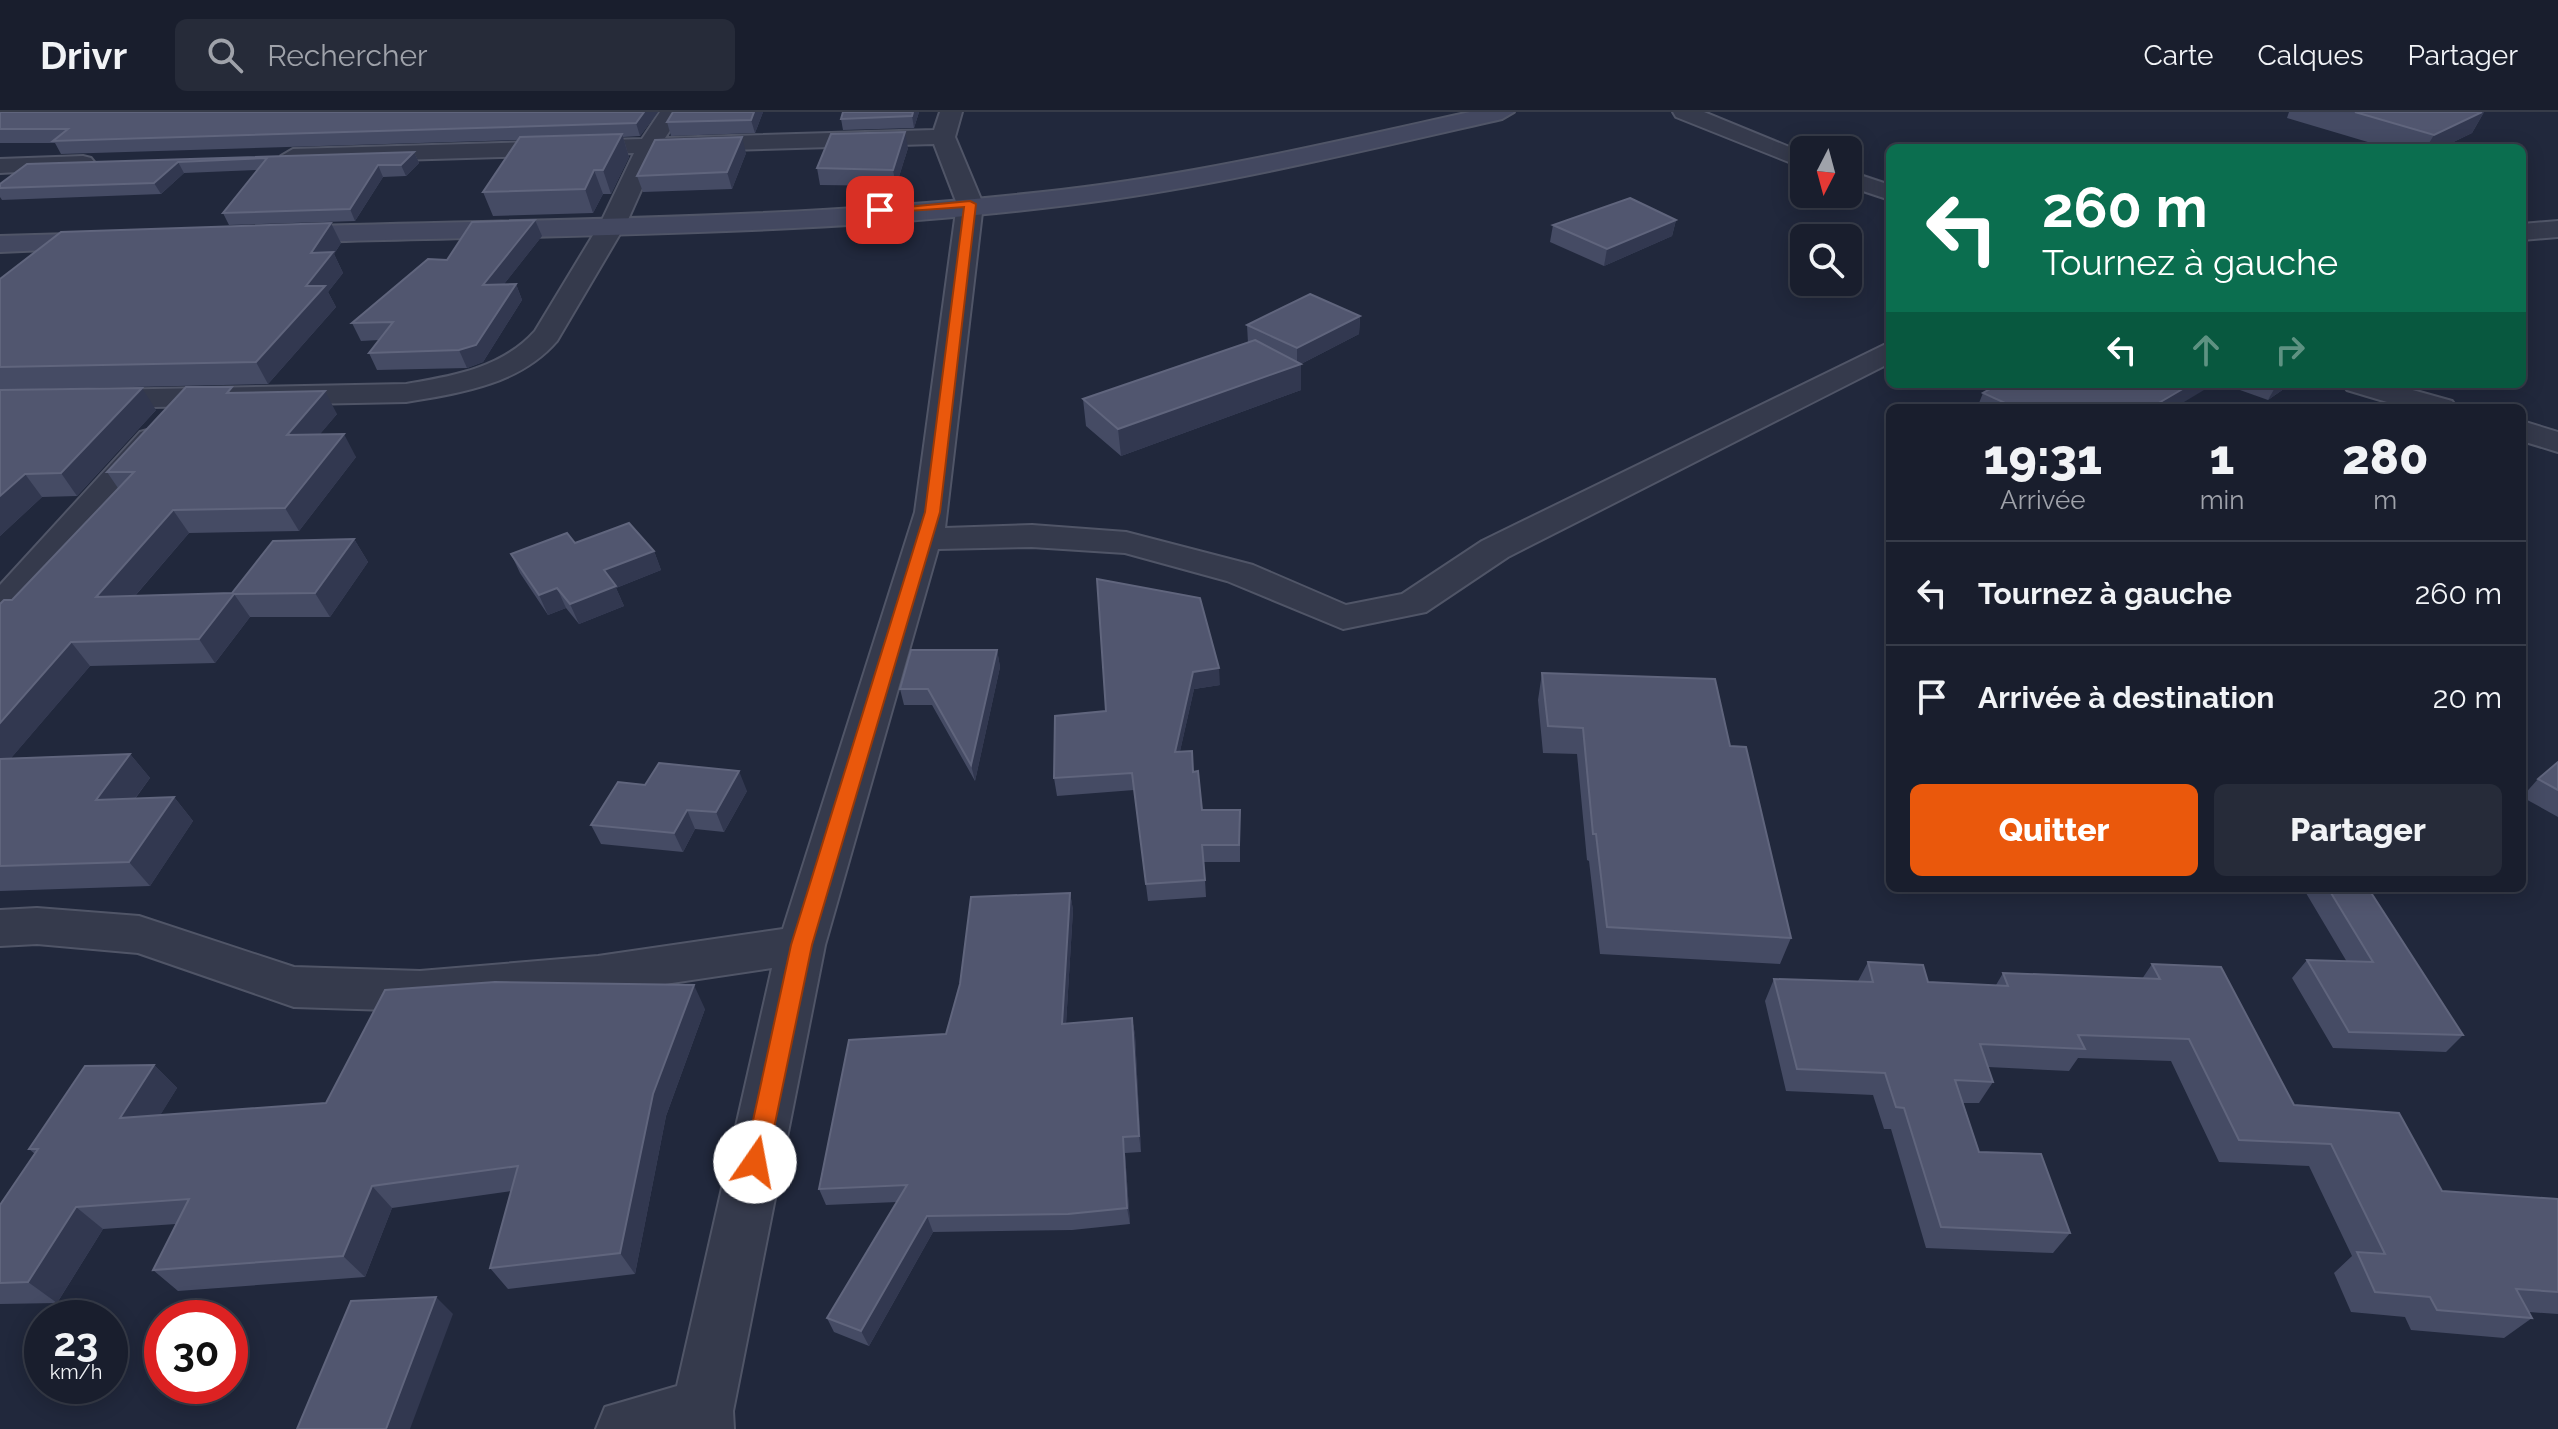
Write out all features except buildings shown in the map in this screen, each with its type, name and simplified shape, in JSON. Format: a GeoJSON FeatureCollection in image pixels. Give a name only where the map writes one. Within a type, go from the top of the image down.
{"type":"FeatureCollection","features":[{"type":"Feature","properties":{"kind":"main road"},"geometry":{"type":"LineString","coordinates":[[252,236],[760,218],[1058,198],[1164,182],[1502,112]]}},
{"type":"Feature","properties":{"kind":"main road"},"geometry":{"type":"LineString","coordinates":[[0,244],[127,240]]}},
{"type":"Feature","properties":{"kind":"street"},"geometry":{"type":"LineString","coordinates":[[0,401],[406,393],[458,384],[503,369],[532,352],[547,335],[614,222],[650,144],[671,112]]}},
{"type":"Feature","properties":{"kind":"street"},"geometry":{"type":"LineString","coordinates":[[627,1429],[702,1420],[801,945],[932,512],[970,204],[943,137],[951,112]]}},
{"type":"Feature","properties":{"kind":"street"},"geometry":{"type":"LineString","coordinates":[[1684,112],[1790,155]]}},
{"type":"Feature","properties":{"kind":"street"},"geometry":{"type":"LineString","coordinates":[[269,157],[943,137]]}},
{"type":"Feature","properties":{"kind":"street"},"geometry":{"type":"LineString","coordinates":[[0,166],[111,162]]}},
{"type":"Feature","properties":{"kind":"street"},"geometry":{"type":"LineString","coordinates":[[1862,183],[1886,192]]}},
{"type":"Feature","properties":{"kind":"street"},"geometry":{"type":"LineString","coordinates":[[2526,232],[2558,229]]}},
{"type":"Feature","properties":{"kind":"street"},"geometry":{"type":"LineString","coordinates":[[32,269],[64,242]]}},
{"type":"Feature","properties":{"kind":"street"},"geometry":{"type":"LineString","coordinates":[[924,539],[1032,536],[1126,543],[1240,573],[1343,617],[1413,604],[1495,549],[1886,353]]}},
{"type":"Feature","properties":{"kind":"street"},"geometry":{"type":"LineString","coordinates":[[2372,388],[2427,404]]}},
{"type":"Feature","properties":{"kind":"street"},"geometry":{"type":"LineString","coordinates":[[0,608],[190,396]]}},
{"type":"Feature","properties":{"kind":"street"},"geometry":{"type":"LineString","coordinates":[[2526,432],[2558,442]]}},
{"type":"Feature","properties":{"kind":"street"},"geometry":{"type":"LineString","coordinates":[[0,928],[37,926],[139,935],[294,987],[420,991],[598,975],[801,945]]}},
{"type":"Feature","properties":{"kind":"route"},"geometry":{"type":"LineString","coordinates":[[755,1162],[801,945],[932,512],[970,204],[880,210]]}}]}
